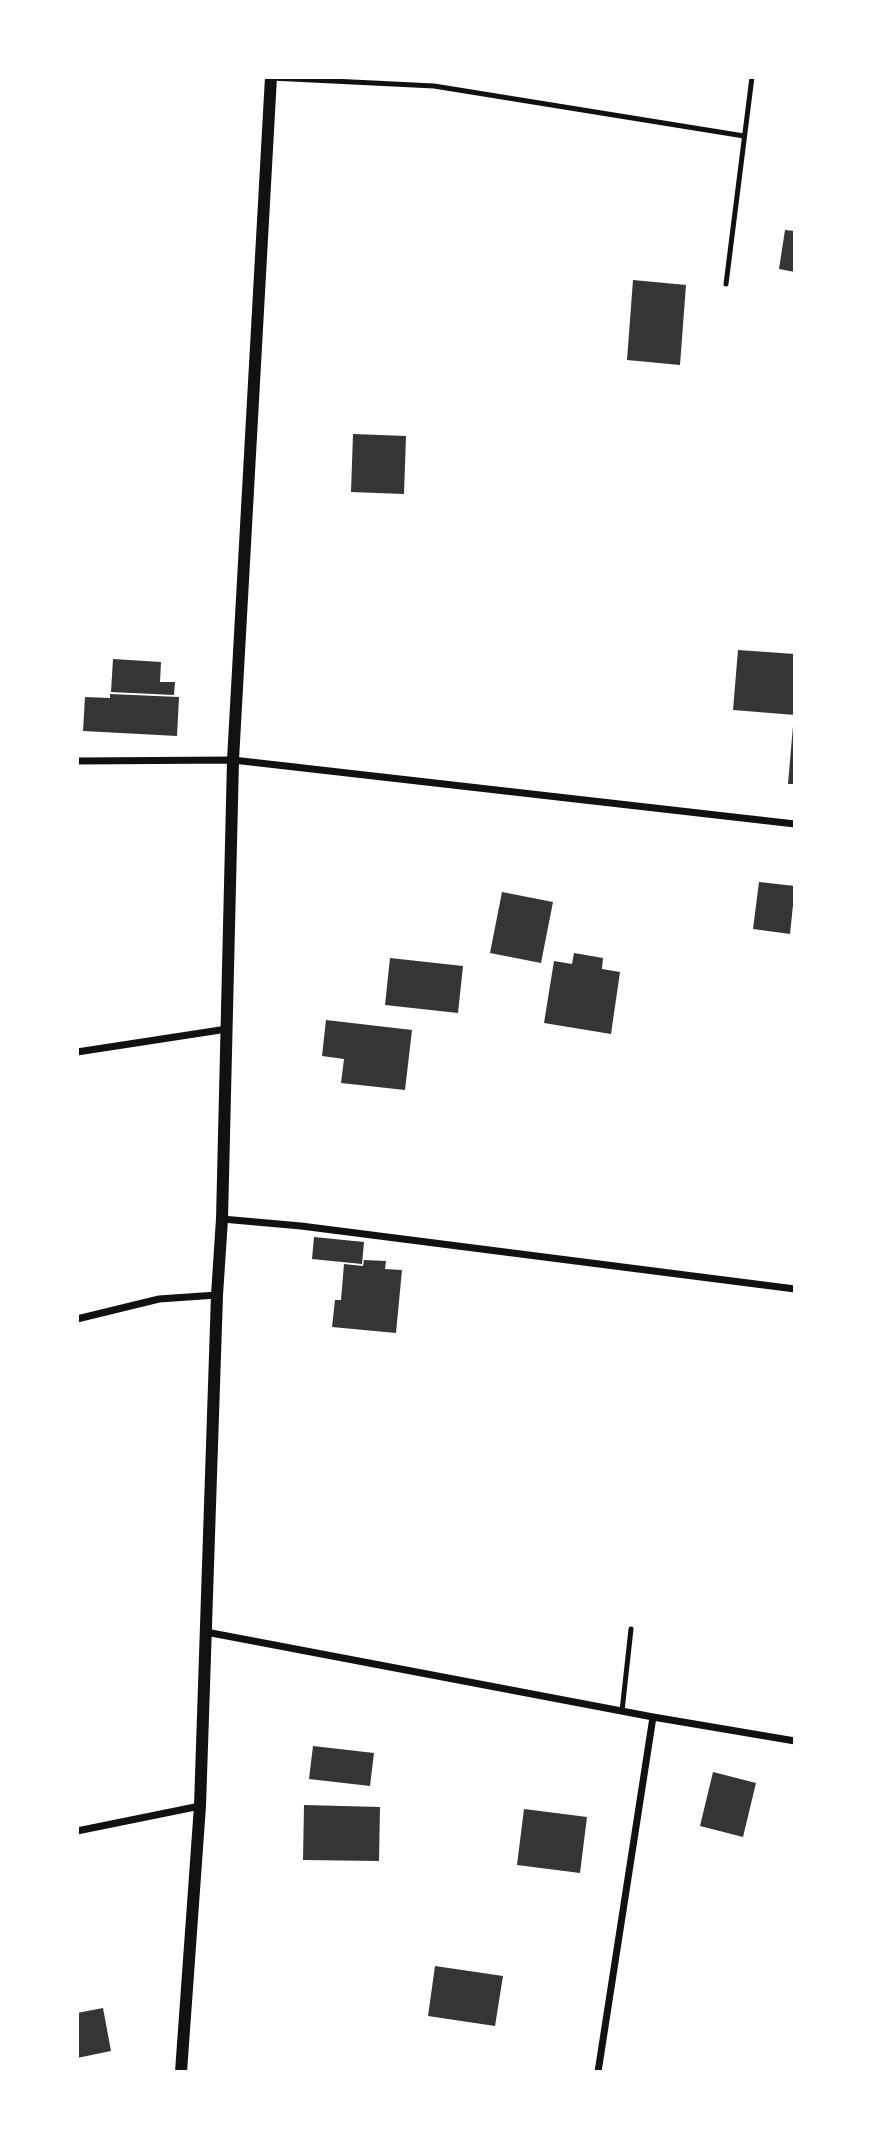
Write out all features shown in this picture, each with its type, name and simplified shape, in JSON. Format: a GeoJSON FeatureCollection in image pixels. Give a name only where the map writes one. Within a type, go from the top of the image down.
{"type":"FeatureCollection","features":[{"type":"Feature","properties":{"kind":"street"},"geometry":{"type":"LineString","coordinates":[[181,2072],[200,1806],[217,1295],[222,1219],[233,760],[271,78]]}},
{"type":"Feature","properties":{"kind":"street"},"geometry":{"type":"LineString","coordinates":[[77,761],[233,760],[795,824]]}},
{"type":"Feature","properties":{"kind":"street"},"geometry":{"type":"LineString","coordinates":[[77,1052],[227,1029]]}},
{"type":"Feature","properties":{"kind":"street"},"geometry":{"type":"LineString","coordinates":[[222,1219],[301,1226],[795,1289]]}},
{"type":"Feature","properties":{"kind":"street"},"geometry":{"type":"LineString","coordinates":[[77,1319],[159,1299],[217,1295]]}},
{"type":"Feature","properties":{"kind":"street"},"geometry":{"type":"LineString","coordinates":[[206,1632],[653,1717],[795,1741]]}},
{"type":"Feature","properties":{"kind":"street"},"geometry":{"type":"LineString","coordinates":[[598,2072],[653,1717]]}},
{"type":"Feature","properties":{"kind":"street"},"geometry":{"type":"LineString","coordinates":[[77,1831],[200,1806]]}},
{"type":"Feature","properties":{"kind":"lane"},"geometry":{"type":"LineString","coordinates":[[726,284],[752,77]]}},
{"type":"Feature","properties":{"kind":"lane"},"geometry":{"type":"LineString","coordinates":[[271,78],[434,86],[744,136]]}},
{"type":"Feature","properties":{"kind":"lane"},"geometry":{"type":"LineString","coordinates":[[622,1711],[631,1629]]}},
{"type":"Feature","properties":{"kind":"building"},"geometry":{"type":"Polygon","coordinates":[[[785,230],[795,231],[795,272],[779,269],[785,230]]]}},
{"type":"Feature","properties":{"kind":"building"},"geometry":{"type":"Polygon","coordinates":[[[633,280],[686,285],[680,365],[627,360],[633,280]]]}},
{"type":"Feature","properties":{"kind":"building"},"geometry":{"type":"Polygon","coordinates":[[[353,434],[406,436],[404,494],[351,492],[353,434]]]}},
{"type":"Feature","properties":{"kind":"building"},"geometry":{"type":"Polygon","coordinates":[[[738,650],[795,654],[795,715],[733,710],[738,650]]]}},
{"type":"Feature","properties":{"kind":"building"},"geometry":{"type":"Polygon","coordinates":[[[113,659],[161,662],[160,682],[175,682],[174,695],[111,692],[113,659]]]}},
{"type":"Feature","properties":{"kind":"building"},"geometry":{"type":"Polygon","coordinates":[[[110,694],[179,697],[177,736],[83,731],[85,697],[110,698],[110,694]]]}},
{"type":"Feature","properties":{"kind":"building"},"geometry":{"type":"Polygon","coordinates":[[[793,726],[795,784],[788,784],[793,726]]]}},
{"type":"Feature","properties":{"kind":"building"},"geometry":{"type":"Polygon","coordinates":[[[759,882],[795,886],[790,934],[753,929],[759,882]]]}},
{"type":"Feature","properties":{"kind":"building"},"geometry":{"type":"Polygon","coordinates":[[[502,892],[553,902],[541,963],[490,953],[502,892]]]}},
{"type":"Feature","properties":{"kind":"building"},"geometry":{"type":"Polygon","coordinates":[[[574,953],[603,958],[602,969],[620,972],[611,1034],[544,1023],[554,961],[572,964],[574,953]]]}},
{"type":"Feature","properties":{"kind":"building"},"geometry":{"type":"Polygon","coordinates":[[[390,958],[463,966],[458,1013],[385,1005],[390,958]]]}},
{"type":"Feature","properties":{"kind":"building"},"geometry":{"type":"Polygon","coordinates":[[[326,1020],[412,1030],[405,1090],[341,1083],[344,1059],[322,1056],[326,1020]]]}},
{"type":"Feature","properties":{"kind":"building"},"geometry":{"type":"Polygon","coordinates":[[[314,1237],[364,1242],[362,1264],[312,1259],[314,1237]]]}},
{"type":"Feature","properties":{"kind":"building"},"geometry":{"type":"Polygon","coordinates":[[[364,1260],[386,1261],[385,1269],[402,1270],[396,1333],[332,1327],[335,1300],[341,1300],[344,1264],[363,1266],[364,1260]]]}},
{"type":"Feature","properties":{"kind":"building"},"geometry":{"type":"Polygon","coordinates":[[[313,1746],[374,1753],[370,1786],[309,1779],[313,1746]]]}},
{"type":"Feature","properties":{"kind":"building"},"geometry":{"type":"Polygon","coordinates":[[[713,1772],[756,1783],[743,1837],[700,1826],[713,1772]]]}},
{"type":"Feature","properties":{"kind":"building"},"geometry":{"type":"Polygon","coordinates":[[[304,1805],[380,1807],[379,1861],[303,1860],[304,1805]]]}},
{"type":"Feature","properties":{"kind":"building"},"geometry":{"type":"Polygon","coordinates":[[[524,1809],[587,1817],[580,1873],[517,1865],[524,1809]]]}},
{"type":"Feature","properties":{"kind":"building"},"geometry":{"type":"Polygon","coordinates":[[[435,1966],[503,1976],[495,2026],[428,2016],[435,1966]]]}},
{"type":"Feature","properties":{"kind":"building"},"geometry":{"type":"Polygon","coordinates":[[[103,2008],[111,2051],[77,2058],[77,2013],[103,2008]]]}}]}
